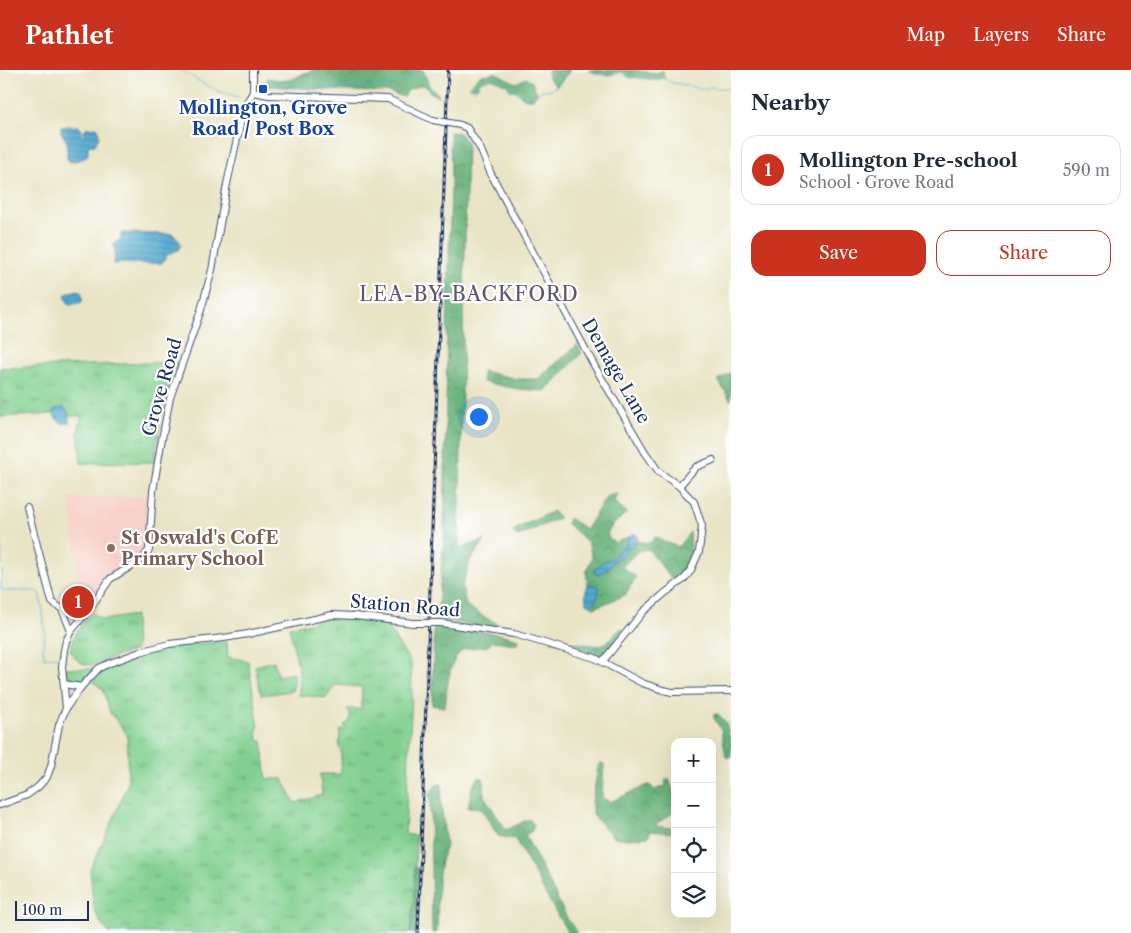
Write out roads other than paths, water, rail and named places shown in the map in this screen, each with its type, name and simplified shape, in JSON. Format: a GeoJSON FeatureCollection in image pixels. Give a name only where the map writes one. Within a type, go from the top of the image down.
{"type":"FeatureCollection","features":[{"type":"Feature","properties":{"kind":"street","name":"Grove Road"},"geometry":{"type":"LineString","coordinates":[[66,708],[62,667],[66,641],[71,631],[89,610],[110,579],[142,560],[149,550],[153,491],[170,398],[201,310],[212,270],[244,107],[253,92],[253,70]]}},
{"type":"Feature","properties":{"kind":"street","name":"Demage Lane"},"geometry":{"type":"LineString","coordinates":[[253,92],[269,95],[388,99],[433,120],[467,128],[480,148],[581,342],[645,452],[660,472],[679,486],[694,502],[702,526],[699,552],[690,572],[684,579],[642,612],[603,661]]}},
{"type":"Feature","properties":{"kind":"street"},"geometry":{"type":"LineString","coordinates":[[679,486],[696,467],[713,460]]}},
{"type":"Feature","properties":{"kind":"street"},"geometry":{"type":"LineString","coordinates":[[27,507],[52,602],[62,609],[71,631]]}},
{"type":"Feature","properties":{"kind":"street","name":"Station Road"},"geometry":{"type":"LineString","coordinates":[[66,708],[80,687],[99,668],[140,652],[169,644],[248,634],[332,615],[413,623],[441,623],[514,634],[603,661],[642,683],[663,690],[672,692],[731,691]]}},
{"type":"Feature","properties":{"kind":"street"},"geometry":{"type":"LineString","coordinates":[[64,684],[80,687]]}},
{"type":"Feature","properties":{"kind":"street"},"geometry":{"type":"LineString","coordinates":[[0,804],[27,795],[38,787],[47,776],[51,766],[59,725],[66,708]]}},
{"type":"Feature","properties":{"kind":"water"},"geometry":{"type":"Polygon","coordinates":[[[79,126],[82,137],[84,137],[84,130],[86,128],[96,127],[98,128],[99,136],[95,145],[88,146],[88,154],[85,158],[71,162],[67,159],[67,142],[61,132],[61,127],[79,126]]]}},
{"type":"Feature","properties":{"kind":"water"},"geometry":{"type":"Polygon","coordinates":[[[121,233],[173,234],[181,245],[178,250],[168,254],[162,263],[114,264],[114,244],[121,239],[121,233]]]}},
{"type":"Feature","properties":{"kind":"water"},"geometry":{"type":"Polygon","coordinates":[[[79,290],[82,302],[70,305],[65,295],[79,290]]]}},
{"type":"Feature","properties":{"kind":"water"},"geometry":{"type":"Polygon","coordinates":[[[64,407],[68,412],[69,422],[64,424],[55,418],[53,410],[64,407]]]}},
{"type":"Feature","properties":{"kind":"water"},"geometry":{"type":"Polygon","coordinates":[[[635,533],[638,537],[637,541],[631,547],[627,547],[626,552],[617,558],[607,569],[597,575],[594,572],[595,568],[607,559],[613,558],[621,548],[627,545],[626,541],[635,533]]]}},
{"type":"Feature","properties":{"kind":"water"},"geometry":{"type":"Polygon","coordinates":[[[593,584],[599,587],[599,592],[591,605],[586,603],[586,590],[588,585],[593,584]]]}},
{"type":"Feature","properties":{"kind":"waterway"},"geometry":{"type":"LineString","coordinates":[[182,70],[218,91],[239,97]]}},
{"type":"Feature","properties":{"kind":"waterway"},"geometry":{"type":"LineString","coordinates":[[402,83],[409,79],[415,70]]}},
{"type":"Feature","properties":{"kind":"waterway"},"geometry":{"type":"LineString","coordinates":[[423,70],[430,87],[437,93]]}},
{"type":"Feature","properties":{"kind":"waterway"},"geometry":{"type":"LineString","coordinates":[[473,90],[478,87],[480,82],[491,78],[507,85],[510,90],[517,91],[524,98],[533,99],[539,92],[556,87],[571,70]]}},
{"type":"Feature","properties":{"kind":"waterway"},"geometry":{"type":"LineString","coordinates":[[589,70],[597,74],[608,75],[622,72],[630,78],[664,78],[670,82],[707,90],[709,87],[731,89]]}},
{"type":"Feature","properties":{"kind":"waterway"},"geometry":{"type":"LineString","coordinates":[[261,80],[267,86],[361,88],[393,85]]}},
{"type":"Feature","properties":{"kind":"waterway"},"geometry":{"type":"LineString","coordinates":[[0,539],[2,564]]}},
{"type":"Feature","properties":{"kind":"waterway"},"geometry":{"type":"LineString","coordinates":[[2,571],[1,589],[4,591],[35,591],[39,593],[45,632],[44,658],[56,656]]}},
{"type":"Feature","properties":{"kind":"railway"},"geometry":{"type":"LineString","coordinates":[[418,933],[448,70]]}},
{"type":"Feature","properties":{"kind":"place","name":"Mollington, Grove Road / Post Box"},"geometry":{"type":"Point","coordinates":[263,89]}},
{"type":"Feature","properties":{"kind":"place","name":"St Oswald's CofE Primary School"},"geometry":{"type":"Point","coordinates":[111,548]}},
{"type":"Feature","properties":{"kind":"place","name":"Mollington Pre-school"},"geometry":{"type":"Point","coordinates":[78,602]}},
{"type":"Feature","properties":{"kind":"district","name":"LEA-BY-BACKFORD"},"geometry":{"type":"Point","coordinates":[469,294]}}]}
